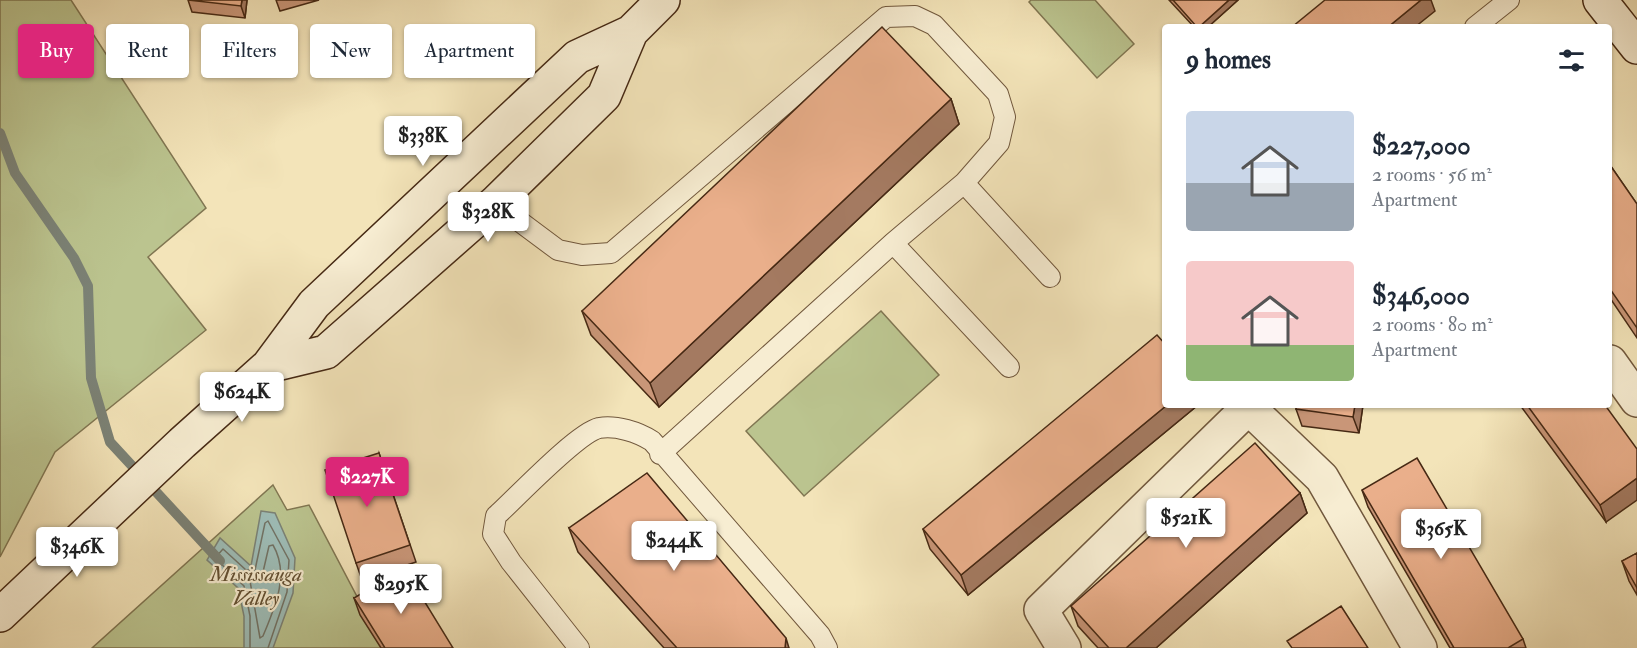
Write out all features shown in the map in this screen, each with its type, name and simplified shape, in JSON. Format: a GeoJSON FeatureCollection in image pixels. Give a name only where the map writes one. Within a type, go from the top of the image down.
{"type":"FeatureCollection","features":[{"type":"Feature","properties":{"kind":"main road"},"geometry":{"type":"LineString","coordinates":[[0,615],[182,443],[268,366],[314,304],[577,57],[631,32],[663,0]]}},
{"type":"Feature","properties":{"kind":"main road"},"geometry":{"type":"LineString","coordinates":[[1600,0],[1637,46]]}},
{"type":"Feature","properties":{"kind":"main road"},"geometry":{"type":"LineString","coordinates":[[268,366],[326,352],[495,203],[604,96],[631,32]]}},
{"type":"Feature","properties":{"kind":"main road"},"geometry":{"type":"LineString","coordinates":[[1612,365],[1637,400]]}},
{"type":"Feature","properties":{"kind":"main road"},"geometry":{"type":"LineString","coordinates":[[1064,648],[1041,610],[1250,408]]}},
{"type":"Feature","properties":{"kind":"main road"},"geometry":{"type":"LineString","coordinates":[[1252,408],[1322,478],[1420,648]]}},
{"type":"Feature","properties":{"kind":"lane"},"geometry":{"type":"LineString","coordinates":[[1479,24],[1509,0]]}},
{"type":"Feature","properties":{"kind":"lane"},"geometry":{"type":"LineString","coordinates":[[495,203],[558,250],[582,255],[611,253],[886,17],[915,15],[934,26],[998,94],[1005,117],[999,143],[964,183],[893,243],[660,454]]}},
{"type":"Feature","properties":{"kind":"lane"},"geometry":{"type":"LineString","coordinates":[[964,183],[1050,277]]}},
{"type":"Feature","properties":{"kind":"lane"},"geometry":{"type":"LineString","coordinates":[[893,243],[1009,367]]}},
{"type":"Feature","properties":{"kind":"lane"},"geometry":{"type":"LineString","coordinates":[[579,648],[499,545],[493,534],[496,516],[580,438],[598,428],[624,429],[643,435],[652,441],[660,454],[820,635],[827,648]]}},
{"type":"Feature","properties":{"kind":"green space"},"geometry":{"type":"Polygon","coordinates":[[[0,0],[71,0],[87,24],[18,24],[18,78],[94,78],[94,35],[106,54],[106,78],[122,78],[206,208],[148,257],[206,330],[55,452],[0,557],[0,0]]]}},
{"type":"Feature","properties":{"kind":"green space"},"geometry":{"type":"Polygon","coordinates":[[[1031,0],[1095,0],[1134,44],[1097,78],[1029,2],[1031,0]]]}},
{"type":"Feature","properties":{"kind":"green space"},"geometry":{"type":"Polygon","coordinates":[[[881,311],[939,375],[804,496],[746,431],[881,311]]]}},
{"type":"Feature","properties":{"kind":"green space","name":"Mississauga Valley"},"geometry":{"type":"Polygon","coordinates":[[[273,485],[287,510],[309,505],[384,648],[92,648],[273,485]]]}},
{"type":"Feature","properties":{"kind":"water"},"geometry":{"type":"Polygon","coordinates":[[[261,511],[275,513],[295,558],[293,593],[273,648],[244,648],[244,616],[238,588],[207,560],[220,538],[251,566],[261,511]]]}},
{"type":"Feature","properties":{"kind":"building"},"geometry":{"type":"Polygon","coordinates":[[[188,0],[242,0],[241,6],[188,0]]]}},
{"type":"Feature","properties":{"kind":"building"},"geometry":{"type":"Polygon","coordinates":[[[1173,0],[1229,0],[1202,24],[1194,24],[1173,0]]]}},
{"type":"Feature","properties":{"kind":"building"},"geometry":{"type":"Polygon","coordinates":[[[1325,0],[1421,0],[1392,24],[1296,24],[1325,0]]]}},
{"type":"Feature","properties":{"kind":"building"},"geometry":{"type":"Polygon","coordinates":[[[882,27],[951,99],[650,383],[582,311],[882,27]]]}},
{"type":"Feature","properties":{"kind":"building"},"geometry":{"type":"Polygon","coordinates":[[[1612,168],[1637,204],[1637,328],[1612,292],[1612,168]]]}},
{"type":"Feature","properties":{"kind":"building"},"geometry":{"type":"Polygon","coordinates":[[[1157,335],[1162,341],[1163,408],[961,575],[923,529],[1157,335]]]}},
{"type":"Feature","properties":{"kind":"building"},"geometry":{"type":"Polygon","coordinates":[[[1296,408],[1354,408],[1353,417],[1296,408]]]}},
{"type":"Feature","properties":{"kind":"building"},"geometry":{"type":"Polygon","coordinates":[[[1529,408],[1607,408],[1637,449],[1637,478],[1600,505],[1529,408]]]}},
{"type":"Feature","properties":{"kind":"building"},"geometry":{"type":"Polygon","coordinates":[[[1255,443],[1300,493],[1126,648],[1109,648],[1071,606],[1255,443]]]}},
{"type":"Feature","properties":{"kind":"building"},"geometry":{"type":"Polygon","coordinates":[[[379,453],[410,545],[356,563],[325,470],[379,453]]]}},
{"type":"Feature","properties":{"kind":"building"},"geometry":{"type":"Polygon","coordinates":[[[1417,458],[1523,639],[1508,648],[1454,648],[1362,490],[1417,458]]]}},
{"type":"Feature","properties":{"kind":"building"},"geometry":{"type":"Polygon","coordinates":[[[647,473],[786,638],[785,648],[677,648],[569,528],[647,473]]]}},
{"type":"Feature","properties":{"kind":"building"},"geometry":{"type":"Polygon","coordinates":[[[1637,553],[1637,588],[1622,561],[1637,553]]]}},
{"type":"Feature","properties":{"kind":"building"},"geometry":{"type":"Polygon","coordinates":[[[404,568],[453,648],[385,648],[354,598],[404,568]]]}},
{"type":"Feature","properties":{"kind":"building"},"geometry":{"type":"Polygon","coordinates":[[[1341,606],[1368,648],[1292,648],[1287,641],[1341,606]]]}},
{"type":"Feature","properties":{"kind":"waterway"},"geometry":{"type":"LineString","coordinates":[[0,133],[15,173],[74,258],[88,286],[91,378],[110,442],[220,561]]}}]}
